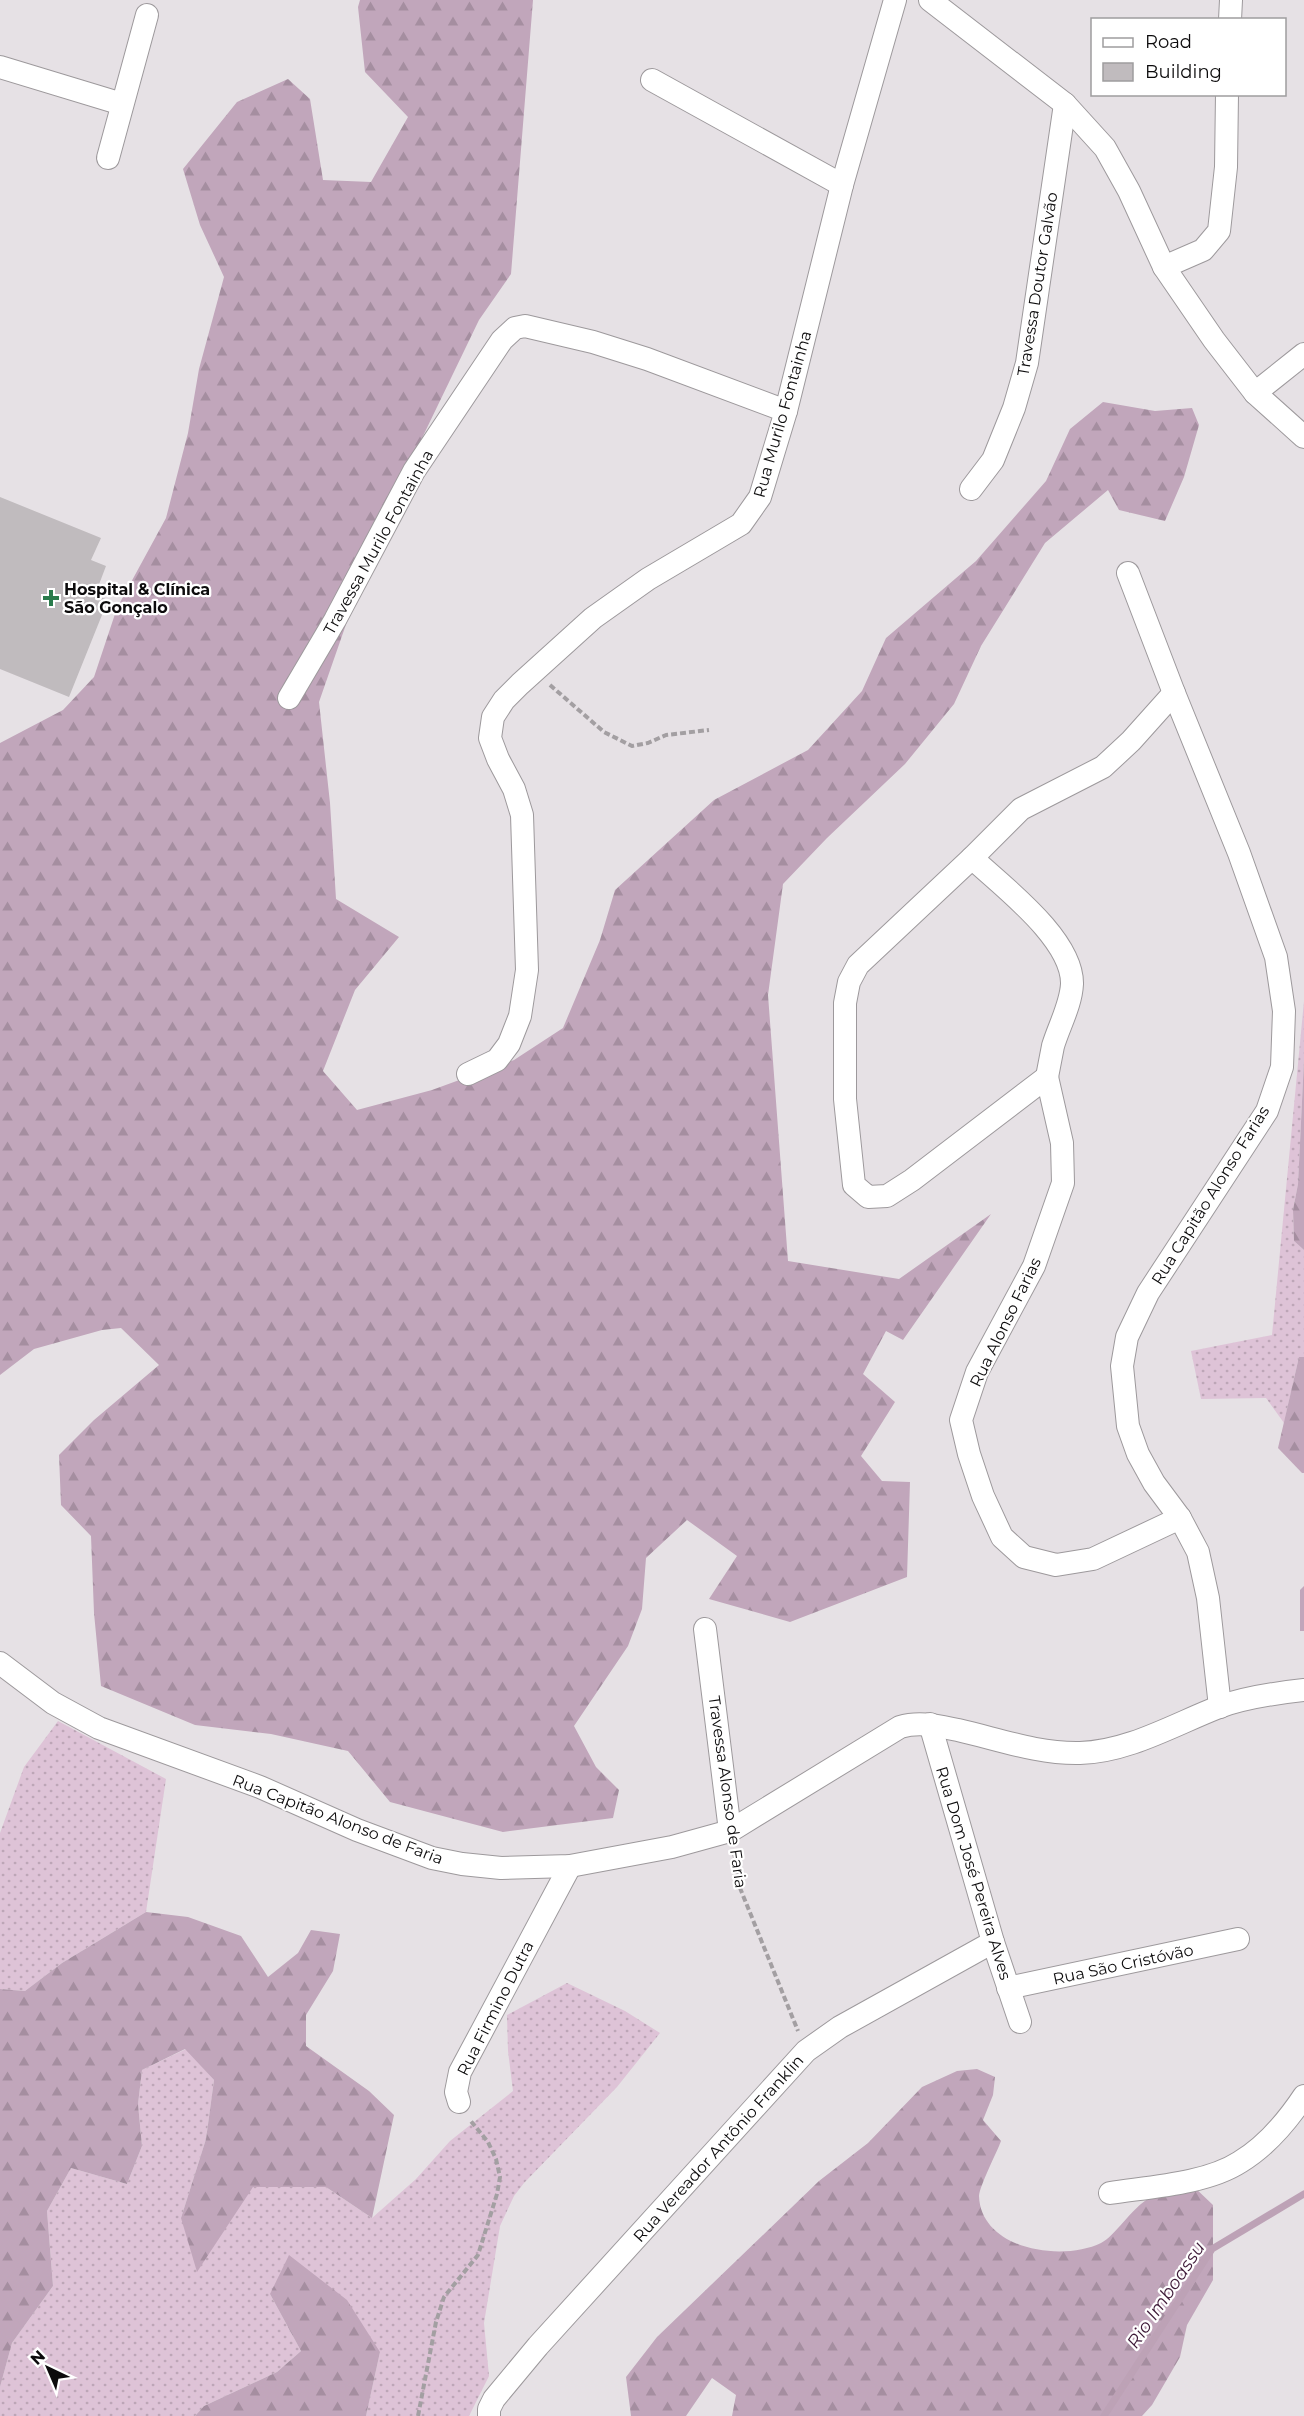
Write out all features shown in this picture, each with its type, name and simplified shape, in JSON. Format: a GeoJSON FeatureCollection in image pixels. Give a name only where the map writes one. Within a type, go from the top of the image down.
{"type":"FeatureCollection","features":[{"type":"Feature","properties":{"kind":"street","name":"Rua Murilo Fontainha"},"geometry":{"type":"LineString","coordinates":[[468,1074],[496,1060],[509,1044],[520,1016],[527,970],[522,815],[514,789],[490,738],[493,717],[504,700],[593,618],[648,579],[741,524],[760,497],[786,411],[842,185],[895,0]]}},
{"type":"Feature","properties":{"kind":"street"},"geometry":{"type":"LineString","coordinates":[[930,0],[1065,104],[1105,148],[1129,191],[1164,267],[1214,340],[1255,393],[1304,437]]}},
{"type":"Feature","properties":{"kind":"street"},"geometry":{"type":"LineString","coordinates":[[1230,18],[1231,0]]}},
{"type":"Feature","properties":{"kind":"street"},"geometry":{"type":"LineString","coordinates":[[108,158],[147,15]]}},
{"type":"Feature","properties":{"kind":"street"},"geometry":{"type":"LineString","coordinates":[[0,67],[122,104]]}},
{"type":"Feature","properties":{"kind":"street"},"geometry":{"type":"LineString","coordinates":[[652,80],[842,185]]}},
{"type":"Feature","properties":{"kind":"street"},"geometry":{"type":"LineString","coordinates":[[1164,267],[1203,250],[1219,231],[1226,167],[1227,96]]}},
{"type":"Feature","properties":{"kind":"street","name":"Travessa Doutor Galvão"},"geometry":{"type":"LineString","coordinates":[[970,489],[993,460],[1014,408],[1027,363],[1065,104]]}},
{"type":"Feature","properties":{"kind":"street","name":"Travessa Murilo Fontainha"},"geometry":{"type":"LineString","coordinates":[[289,698],[335,620],[414,471],[502,340],[515,328],[525,326],[593,342],[647,359],[786,411]]}},
{"type":"Feature","properties":{"kind":"street"},"geometry":{"type":"LineString","coordinates":[[1255,393],[1304,354]]}},
{"type":"Feature","properties":{"kind":"street","name":"Rua Capitão Alonso Farias"},"geometry":{"type":"LineString","coordinates":[[1128,573],[1239,853],[1276,957],[1284,1011],[1282,1067],[1267,1111],[1148,1293],[1127,1337],[1122,1366],[1128,1426],[1138,1454],[1180,1518]]}},
{"type":"Feature","properties":{"kind":"street"},"geometry":{"type":"LineString","coordinates":[[972,858],[1043,924],[1066,957],[1072,984],[1053,1046],[1047,1077],[912,1180],[887,1196],[868,1197],[854,1185],[845,1099],[845,1003],[849,982],[858,965],[1021,809],[1103,767],[1174,693]]}},
{"type":"Feature","properties":{"kind":"street","name":"Rua Alonso Farias"},"geometry":{"type":"LineString","coordinates":[[1047,1077],[1062,1143],[1063,1183],[1034,1266],[974,1382],[961,1420],[969,1455],[983,1496],[1002,1537],[1024,1557],[1056,1565],[1093,1560],[1180,1518]]}},
{"type":"Feature","properties":{"kind":"street"},"geometry":{"type":"LineString","coordinates":[[1180,1518],[1198,1552],[1208,1599],[1220,1707]]}},
{"type":"Feature","properties":{"kind":"street","name":"Travessa Alonso de Faria"},"geometry":{"type":"LineString","coordinates":[[705,1629],[730,1831]]}},
{"type":"Feature","properties":{"kind":"street","name":"Rua Capitão Alonso de Faria"},"geometry":{"type":"LineString","coordinates":[[0,1663],[53,1703],[99,1728],[260,1787],[357,1830],[432,1858],[501,1868],[570,1866],[672,1847],[730,1831],[900,1727],[914,1723],[930,1724],[1037,1750],[1081,1753],[1127,1744],[1175,1727],[1220,1707],[1272,1694],[1304,1690]]}},
{"type":"Feature","properties":{"kind":"street","name":"Rua Dom José Pereira Alves"},"geometry":{"type":"LineString","coordinates":[[930,1724],[993,1942],[1020,2022]]}},
{"type":"Feature","properties":{"kind":"street","name":"Rua Firmino Dutra"},"geometry":{"type":"LineString","coordinates":[[459,2102],[456,2092],[460,2072],[570,1866]]}},
{"type":"Feature","properties":{"kind":"street","name":"Rua São Cristóvão"},"geometry":{"type":"LineString","coordinates":[[1008,1988],[1238,1939]]}},
{"type":"Feature","properties":{"kind":"street","name":"Rua Vereador Antônio Franklin"},"geometry":{"type":"LineString","coordinates":[[489,2413],[494,2399],[538,2346],[806,2051],[840,2027],[993,1942]]}},
{"type":"Feature","properties":{"kind":"street"},"geometry":{"type":"LineString","coordinates":[[1110,2193],[1206,2176],[1239,2163],[1269,2139],[1304,2096]]}},
{"type":"Feature","properties":{"kind":"path"},"geometry":{"type":"LineString","coordinates":[[535,671],[604,732],[632,746],[648,743],[666,735],[709,730]]}},
{"type":"Feature","properties":{"kind":"path","name":"Travessa Alonso de Faria"},"geometry":{"type":"LineString","coordinates":[[730,1831],[740,1888],[806,2051]]}},
{"type":"Feature","properties":{"kind":"path"},"geometry":{"type":"LineString","coordinates":[[418,2416],[436,2322],[444,2297],[478,2255],[497,2194],[500,2176],[496,2159],[488,2142],[468,2118],[459,2102]]}},
{"type":"Feature","properties":{"kind":"shaded area"},"geometry":{"type":"Polygon","coordinates":[[[1304,1001],[1304,1060],[1298,1184],[1293,1210],[1294,1241],[1304,1250],[1304,1357],[1299,1357],[1284,1423],[1266,1398],[1201,1399],[1191,1351],[1272,1335],[1304,1001]]]}},
{"type":"Feature","properties":{"kind":"shaded area"},"geometry":{"type":"Polygon","coordinates":[[[58,1721],[166,1779],[146,1912],[62,1963],[25,1991],[0,1989],[0,1833],[24,1767],[58,1721]]]}},
{"type":"Feature","properties":{"kind":"shaded area"},"geometry":{"type":"Polygon","coordinates":[[[567,1983],[625,2011],[660,2033],[617,2087],[514,2196],[500,2226],[484,2323],[489,2376],[469,2416],[366,2416],[380,2352],[270,2294],[301,2351],[277,2372],[204,2406],[195,2416],[0,2416],[0,2387],[12,2343],[53,2286],[47,2211],[71,2168],[127,2184],[142,2146],[138,2104],[142,2070],[186,2049],[214,2080],[206,2139],[181,2218],[253,2187],[326,2187],[372,2218],[416,2179],[450,2141],[513,2091],[508,2051],[507,2015],[567,1983]]]}},
{"type":"Feature","properties":{"kind":"green space"},"geometry":{"type":"Polygon","coordinates":[[[360,0],[533,0],[511,274],[479,320],[382,521],[319,702],[330,803],[336,899],[399,937],[355,990],[323,1071],[357,1110],[432,1090],[514,1060],[563,1028],[600,940],[615,890],[714,800],[808,750],[862,691],[886,638],[976,561],[1046,481],[1070,429],[1103,402],[1155,411],[1192,408],[1199,425],[1184,477],[1165,521],[1119,510],[1108,490],[1045,543],[981,646],[954,704],[905,764],[827,838],[783,884],[768,995],[788,1261],[899,1279],[991,1214],[903,1340],[886,1331],[863,1374],[895,1402],[861,1456],[882,1481],[910,1482],[907,1577],[790,1622],[709,1599],[737,1556],[687,1520],[646,1558],[642,1609],[628,1646],[574,1726],[596,1767],[619,1790],[613,1818],[503,1832],[390,1802],[348,1751],[271,1734],[195,1725],[101,1686],[94,1613],[91,1536],[61,1505],[59,1455],[94,1420],[159,1365],[121,1328],[102,1330],[34,1349],[0,1375],[0,743],[63,710],[94,677],[117,608],[166,518],[188,433],[199,369],[224,277],[200,225],[183,169],[237,102],[288,79],[310,99],[323,180],[371,182],[408,117],[365,72],[358,7],[360,0]]]}},
{"type":"Feature","properties":{"kind":"green space"},"geometry":{"type":"Polygon","coordinates":[[[1304,1060],[1304,1250],[1294,1241],[1293,1210],[1298,1184],[1304,1060]]]}},
{"type":"Feature","properties":{"kind":"green space"},"geometry":{"type":"Polygon","coordinates":[[[1299,1357],[1304,1357],[1304,1473],[1278,1448],[1299,1357]]]}},
{"type":"Feature","properties":{"kind":"green space"},"geometry":{"type":"Polygon","coordinates":[[[1304,1586],[1304,1631],[1300,1631],[1300,1590],[1304,1586]]]}},
{"type":"Feature","properties":{"kind":"green space"},"geometry":{"type":"Polygon","coordinates":[[[146,1912],[188,1917],[241,1936],[268,1977],[298,1953],[311,1930],[340,1934],[333,1971],[306,2015],[306,2046],[369,2091],[394,2115],[372,2218],[326,2187],[253,2187],[197,2272],[181,2218],[206,2139],[214,2080],[185,2049],[142,2070],[138,2104],[142,2146],[127,2184],[71,2168],[47,2211],[53,2286],[12,2343],[0,2387],[0,1989],[25,1991],[62,1963],[146,1912]]]}},
{"type":"Feature","properties":{"kind":"green space"},"geometry":{"type":"Polygon","coordinates":[[[977,2069],[995,2077],[993,2095],[983,2120],[1001,2141],[979,2196],[983,2214],[993,2229],[1008,2240],[1046,2251],[1085,2249],[1106,2240],[1136,2208],[1148,2199],[1192,2185],[1213,2205],[1213,2280],[1187,2325],[1180,2357],[1152,2405],[1142,2416],[732,2416],[736,2395],[712,2378],[686,2416],[631,2416],[626,2377],[657,2337],[819,2181],[868,2143],[922,2087],[957,2071],[977,2069]]]}},
{"type":"Feature","properties":{"kind":"green space"},"geometry":{"type":"Polygon","coordinates":[[[289,2255],[347,2300],[380,2352],[366,2416],[195,2416],[204,2406],[277,2372],[301,2351],[270,2294],[289,2255]]]}},
{"type":"Feature","properties":{"kind":"building","name":"Hospital & Clínica São Gonçalo"},"geometry":{"type":"Polygon","coordinates":[[[0,497],[101,538],[91,560],[106,566],[95,595],[108,600],[69,697],[0,669],[0,497]]]}},
{"type":"Feature","properties":{"kind":"waterway","name":"Rio Imboassu"},"geometry":{"type":"LineString","coordinates":[[1104,2416],[1212,2249],[1304,2194]]}},
{"type":"Feature","properties":{"kind":"place","name":"Hospital & Clínica São Gonçalo"},"geometry":{"type":"Point","coordinates":[51,598]}}]}
